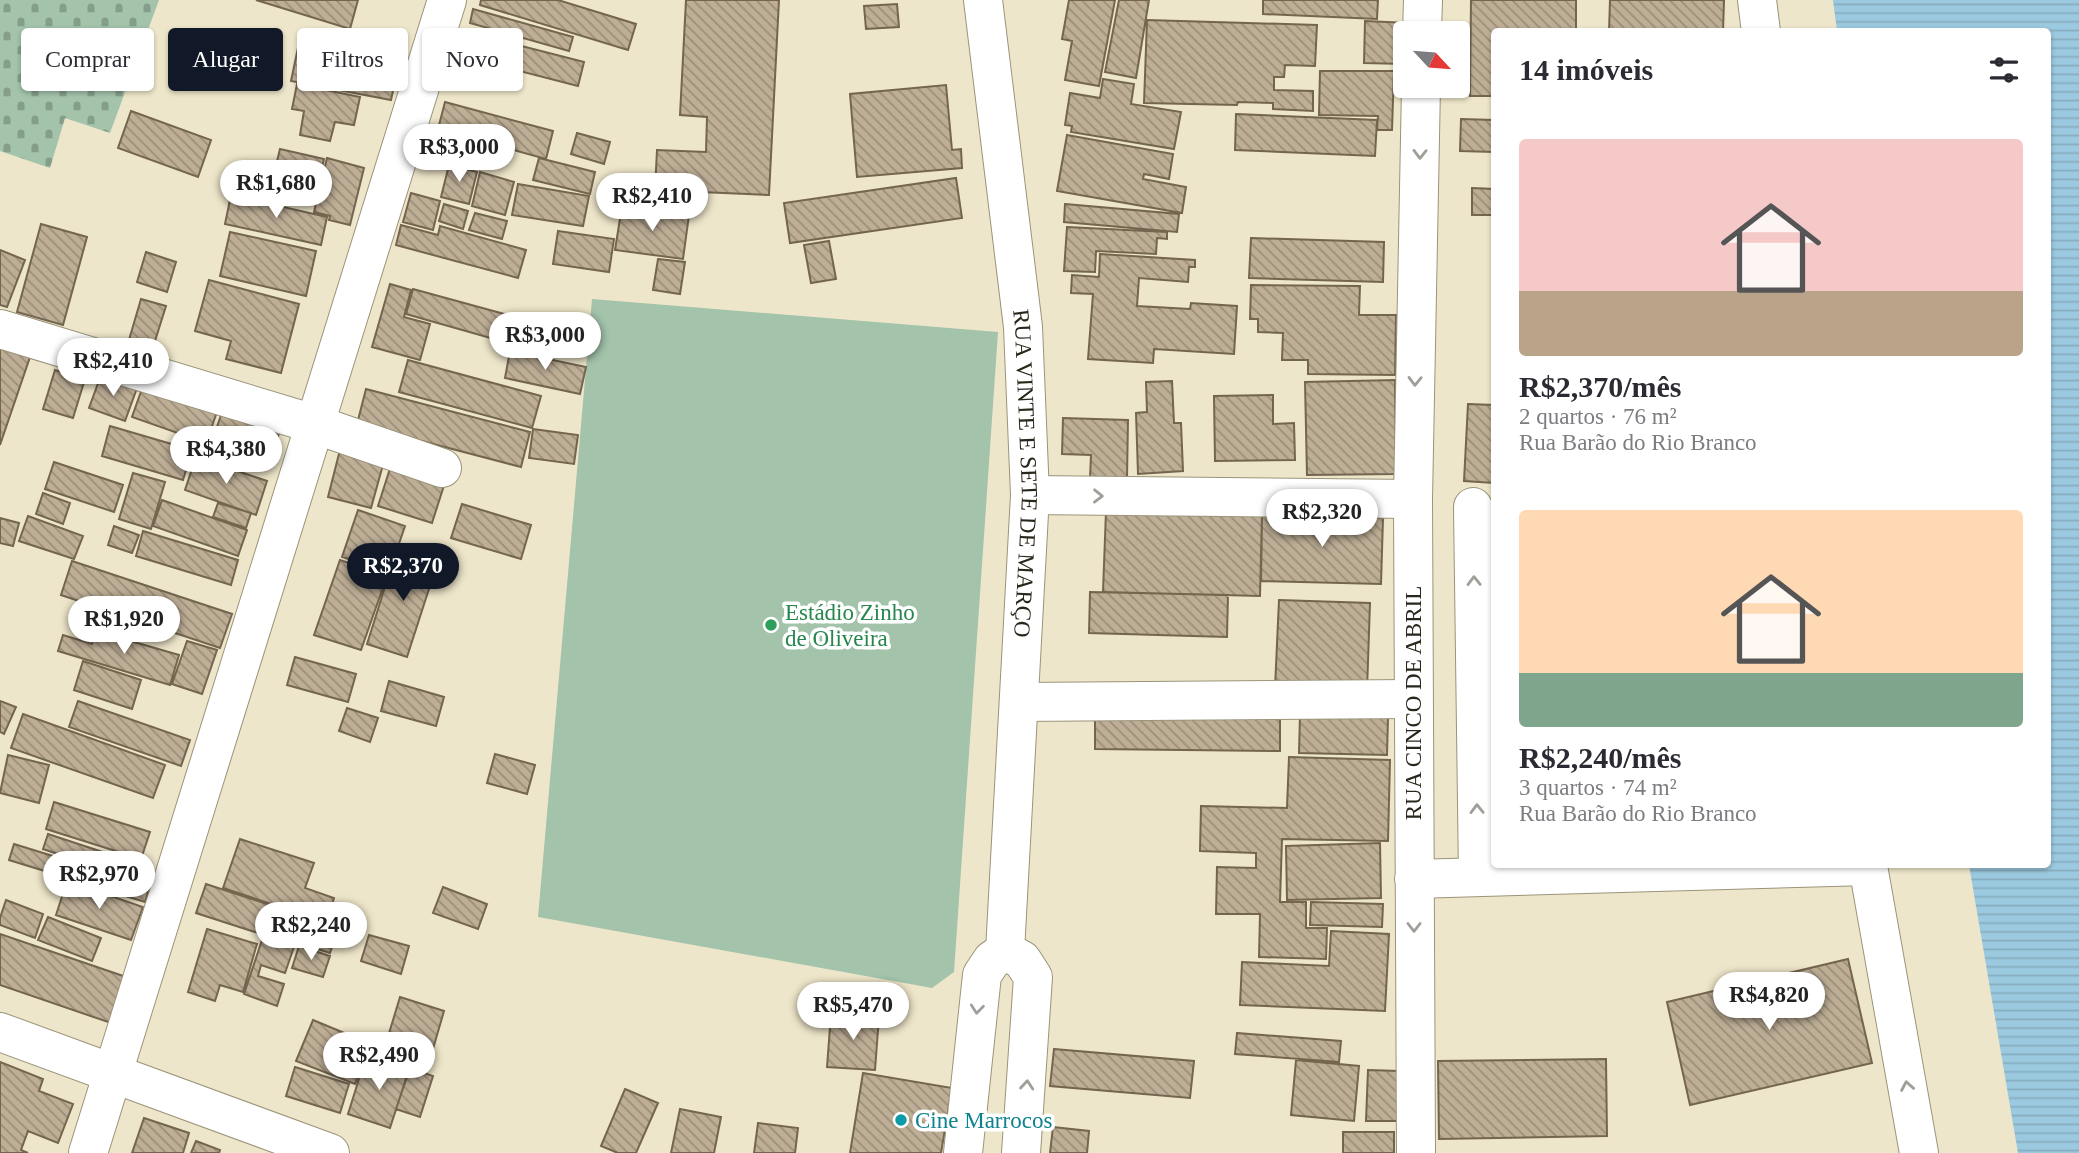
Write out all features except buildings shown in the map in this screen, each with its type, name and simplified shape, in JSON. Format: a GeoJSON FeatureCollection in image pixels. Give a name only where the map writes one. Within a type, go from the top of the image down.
{"type":"FeatureCollection","features":[{"type":"Feature","properties":{"kind":"street"},"geometry":{"type":"LineString","coordinates":[[88,1153],[447,0]]}},
{"type":"Feature","properties":{"kind":"street","name":"RUA VINTE E SETE DE MARÇO"},"geometry":{"type":"LineString","coordinates":[[983,0],[1023,327],[1030,495],[1005,951]]}},
{"type":"Feature","properties":{"kind":"street"},"geometry":{"type":"LineString","coordinates":[[1422,21],[1423,0]]}},
{"type":"Feature","properties":{"kind":"street"},"geometry":{"type":"LineString","coordinates":[[1757,0],[1760,28]]}},
{"type":"Feature","properties":{"kind":"street","name":"RUA CINCO DE ABRIL"},"geometry":{"type":"LineString","coordinates":[[1416,1153],[1413,499],[1421,98]]}},
{"type":"Feature","properties":{"kind":"street"},"geometry":{"type":"LineString","coordinates":[[0,329],[314,424],[442,468]]}},
{"type":"Feature","properties":{"kind":"street"},"geometry":{"type":"LineString","coordinates":[[1030,495],[1413,499],[1450,506],[1484,507],[1478,877]]}},
{"type":"Feature","properties":{"kind":"street"},"geometry":{"type":"LineString","coordinates":[[1019,702],[1413,699]]}},
{"type":"Feature","properties":{"kind":"street"},"geometry":{"type":"LineString","coordinates":[[1414,879],[1797,868]]}},
{"type":"Feature","properties":{"kind":"street"},"geometry":{"type":"LineString","coordinates":[[1868,868],[1919,1153]]}},
{"type":"Feature","properties":{"kind":"street"},"geometry":{"type":"LineString","coordinates":[[963,1153],[982,975],[992,960],[1005,951],[1022,960],[1033,977],[1021,1153]]}},
{"type":"Feature","properties":{"kind":"street"},"geometry":{"type":"LineString","coordinates":[[0,1032],[330,1153]]}},
{"type":"Feature","properties":{"kind":"green space"},"geometry":{"type":"Polygon","coordinates":[[[0,0],[159,0],[149,28],[21,28],[21,91],[125,91],[110,133],[65,118],[50,168],[0,151],[0,0]]]}},
{"type":"Feature","properties":{"kind":"green space","name":"Estádio Zinho de Oliveira"},"geometry":{"type":"Polygon","coordinates":[[[592,299],[998,332],[954,972],[932,988],[538,917],[592,299]]]}},
{"type":"Feature","properties":{"kind":"water"},"geometry":{"type":"Polygon","coordinates":[[[1833,0],[2079,0],[2079,1153],[2018,1153],[1970,868],[2051,868],[2051,28],[1837,28],[1833,0]]]}},
{"type":"Feature","properties":{"kind":"place","name":"Estádio Zinho de Oliveira"},"geometry":{"type":"Point","coordinates":[771,625]}},
{"type":"Feature","properties":{"kind":"place","name":"Cine Marrocos"},"geometry":{"type":"Point","coordinates":[901,1120]}}]}
